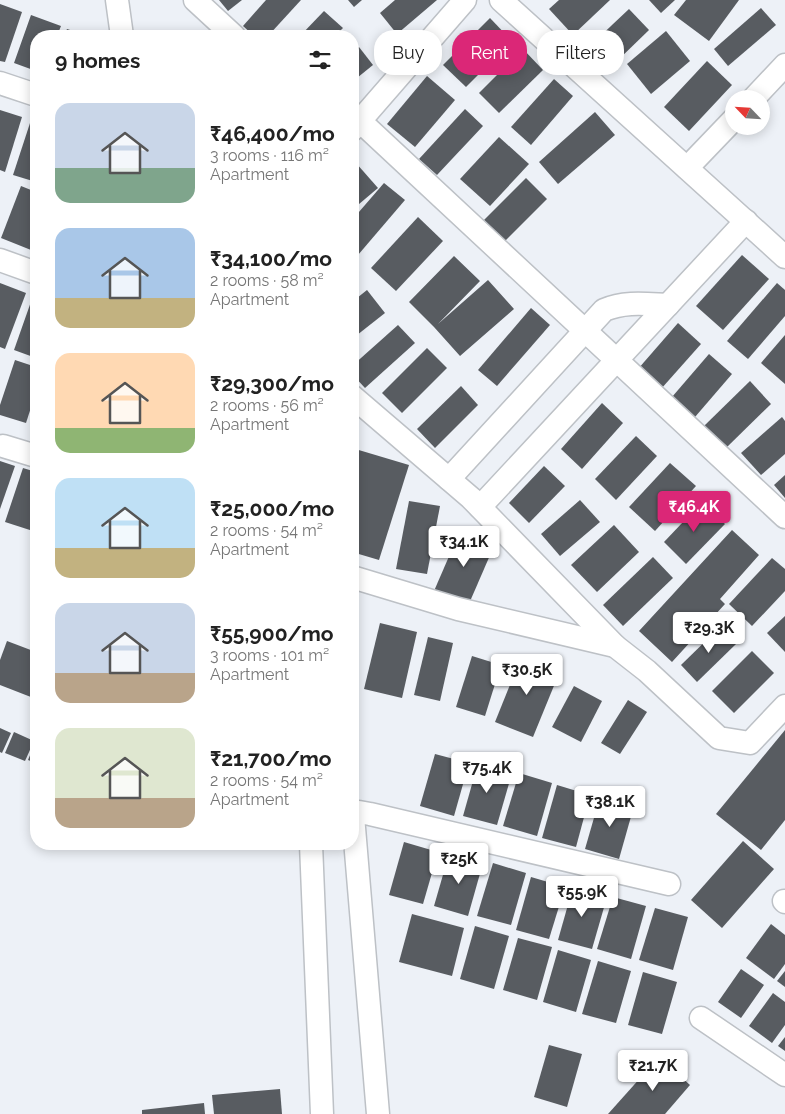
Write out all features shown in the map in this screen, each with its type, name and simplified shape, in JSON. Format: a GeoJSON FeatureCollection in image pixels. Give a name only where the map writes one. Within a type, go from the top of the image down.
{"type":"FeatureCollection","features":[{"type":"Feature","properties":{"kind":"street"},"geometry":{"type":"LineString","coordinates":[[117,0],[121,30]]}},
{"type":"Feature","properties":{"kind":"street"},"geometry":{"type":"LineString","coordinates":[[195,0],[228,30]]}},
{"type":"Feature","properties":{"kind":"street"},"geometry":{"type":"LineString","coordinates":[[359,124],[465,0]]}},
{"type":"Feature","properties":{"kind":"street"},"geometry":{"type":"LineString","coordinates":[[501,0],[746,221],[781,246]]}},
{"type":"Feature","properties":{"kind":"street"},"geometry":{"type":"LineString","coordinates":[[761,90],[785,65]]}},
{"type":"Feature","properties":{"kind":"street"},"geometry":{"type":"LineString","coordinates":[[0,84],[30,93]]}},
{"type":"Feature","properties":{"kind":"street"},"geometry":{"type":"LineString","coordinates":[[359,128],[586,331],[785,517]]}},
{"type":"Feature","properties":{"kind":"street"},"geometry":{"type":"LineString","coordinates":[[687,168],[725,128]]}},
{"type":"Feature","properties":{"kind":"street"},"geometry":{"type":"LineString","coordinates":[[480,507],[746,221]]}},
{"type":"Feature","properties":{"kind":"street"},"geometry":{"type":"LineString","coordinates":[[0,260],[30,271]]}},
{"type":"Feature","properties":{"kind":"street"},"geometry":{"type":"LineString","coordinates":[[449,479],[604,310],[617,304],[668,305]]}},
{"type":"Feature","properties":{"kind":"street"},"geometry":{"type":"LineString","coordinates":[[359,402],[480,507],[615,646],[647,671],[719,738],[750,743],[785,706]]}},
{"type":"Feature","properties":{"kind":"street"},"geometry":{"type":"LineString","coordinates":[[3,446],[30,454]]}},
{"type":"Feature","properties":{"kind":"street"},"geometry":{"type":"LineString","coordinates":[[359,579],[458,609],[615,646]]}},
{"type":"Feature","properties":{"kind":"street"},"geometry":{"type":"LineString","coordinates":[[359,812],[670,884]]}},
{"type":"Feature","properties":{"kind":"street"},"geometry":{"type":"LineString","coordinates":[[311,850],[322,1114]]}},
{"type":"Feature","properties":{"kind":"street"},"geometry":{"type":"LineString","coordinates":[[355,850],[378,1114]]}},
{"type":"Feature","properties":{"kind":"street"},"geometry":{"type":"LineString","coordinates":[[701,1018],[785,1075]]}},
{"type":"Feature","properties":{"kind":"building"},"geometry":{"type":"Polygon","coordinates":[[[219,0],[242,0],[228,11],[219,0]]]}},
{"type":"Feature","properties":{"kind":"building"},"geometry":{"type":"Polygon","coordinates":[[[266,0],[301,0],[274,30],[247,30],[243,26],[266,0]]]}},
{"type":"Feature","properties":{"kind":"building"},"geometry":{"type":"Polygon","coordinates":[[[348,0],[362,0],[354,7],[348,0]]]}},
{"type":"Feature","properties":{"kind":"building"},"geometry":{"type":"Polygon","coordinates":[[[395,0],[437,0],[402,30],[394,30],[380,13],[395,0]]]}},
{"type":"Feature","properties":{"kind":"building"},"geometry":{"type":"Polygon","coordinates":[[[559,0],[610,0],[578,30],[568,30],[549,9],[559,0]]]}},
{"type":"Feature","properties":{"kind":"building"},"geometry":{"type":"Polygon","coordinates":[[[649,0],[675,0],[661,13],[649,0]]]}},
{"type":"Feature","properties":{"kind":"building"},"geometry":{"type":"Polygon","coordinates":[[[686,0],[739,0],[709,41],[674,15],[686,0]]]}},
{"type":"Feature","properties":{"kind":"building"},"geometry":{"type":"Polygon","coordinates":[[[0,4],[22,12],[5,62],[0,61],[0,4]]]}},
{"type":"Feature","properties":{"kind":"building"},"geometry":{"type":"Polygon","coordinates":[[[761,8],[776,25],[728,66],[714,49],[761,8]]]}},
{"type":"Feature","properties":{"kind":"building"},"geometry":{"type":"Polygon","coordinates":[[[629,9],[649,30],[624,54],[624,30],[607,30],[629,9]]]}},
{"type":"Feature","properties":{"kind":"building"},"geometry":{"type":"Polygon","coordinates":[[[324,11],[343,28],[341,30],[306,30],[324,11]]]}},
{"type":"Feature","properties":{"kind":"building"},"geometry":{"type":"Polygon","coordinates":[[[31,15],[61,26],[59,30],[30,30],[30,69],[14,63],[31,15]]]}},
{"type":"Feature","properties":{"kind":"building"},"geometry":{"type":"Polygon","coordinates":[[[490,18],[501,30],[478,30],[490,18]]]}},
{"type":"Feature","properties":{"kind":"building"},"geometry":{"type":"Polygon","coordinates":[[[666,31],[690,61],[651,94],[627,64],[666,31]]]}},
{"type":"Feature","properties":{"kind":"building"},"geometry":{"type":"Polygon","coordinates":[[[359,47],[373,65],[359,76],[359,47]]]}},
{"type":"Feature","properties":{"kind":"building"},"geometry":{"type":"Polygon","coordinates":[[[527,53],[537,64],[538,75],[499,113],[479,93],[497,75],[527,75],[527,53]]]}},
{"type":"Feature","properties":{"kind":"building"},"geometry":{"type":"Polygon","coordinates":[[[452,56],[452,74],[443,65],[452,56]]]}},
{"type":"Feature","properties":{"kind":"building"},"geometry":{"type":"Polygon","coordinates":[[[707,61],[732,85],[725,90],[725,92],[689,131],[664,107],[707,61]]]}},
{"type":"Feature","properties":{"kind":"building"},"geometry":{"type":"Polygon","coordinates":[[[453,75],[478,75],[466,87],[453,75]]]}},
{"type":"Feature","properties":{"kind":"building"},"geometry":{"type":"Polygon","coordinates":[[[427,76],[455,100],[415,147],[387,124],[427,76]]]}},
{"type":"Feature","properties":{"kind":"building"},"geometry":{"type":"Polygon","coordinates":[[[554,79],[573,96],[531,145],[511,127],[554,79]]]}},
{"type":"Feature","properties":{"kind":"building"},"geometry":{"type":"Polygon","coordinates":[[[465,109],[483,126],[437,175],[419,159],[465,109]]]}},
{"type":"Feature","properties":{"kind":"building"},"geometry":{"type":"Polygon","coordinates":[[[0,110],[22,117],[5,172],[0,170],[0,110]]]}},
{"type":"Feature","properties":{"kind":"building"},"geometry":{"type":"Polygon","coordinates":[[[595,112],[615,135],[558,184],[539,162],[595,112]]]}},
{"type":"Feature","properties":{"kind":"building"},"geometry":{"type":"Polygon","coordinates":[[[30,123],[30,180],[13,175],[30,123]]]}},
{"type":"Feature","properties":{"kind":"building"},"geometry":{"type":"Polygon","coordinates":[[[499,137],[529,164],[490,206],[460,179],[499,137]]]}},
{"type":"Feature","properties":{"kind":"building"},"geometry":{"type":"Polygon","coordinates":[[[359,166],[378,188],[359,204],[359,166]]]}},
{"type":"Feature","properties":{"kind":"building"},"geometry":{"type":"Polygon","coordinates":[[[526,178],[547,199],[505,241],[484,220],[526,178]]]}},
{"type":"Feature","properties":{"kind":"building"},"geometry":{"type":"Polygon","coordinates":[[[384,183],[405,200],[359,254],[359,212],[384,183]]]}},
{"type":"Feature","properties":{"kind":"building"},"geometry":{"type":"Polygon","coordinates":[[[21,186],[30,190],[30,250],[1,238],[21,186]]]}},
{"type":"Feature","properties":{"kind":"building"},"geometry":{"type":"Polygon","coordinates":[[[418,217],[443,241],[396,291],[371,268],[418,217]]]}},
{"type":"Feature","properties":{"kind":"building"},"geometry":{"type":"Polygon","coordinates":[[[742,255],[769,279],[723,330],[696,306],[742,255]]]}},
{"type":"Feature","properties":{"kind":"building"},"geometry":{"type":"Polygon","coordinates":[[[454,256],[480,281],[438,324],[488,280],[514,309],[460,356],[409,302],[454,256]]]}},
{"type":"Feature","properties":{"kind":"building"},"geometry":{"type":"Polygon","coordinates":[[[0,283],[26,293],[5,349],[0,347],[0,283]]]}},
{"type":"Feature","properties":{"kind":"building"},"geometry":{"type":"Polygon","coordinates":[[[777,283],[785,290],[785,316],[748,359],[727,341],[777,283]]]}},
{"type":"Feature","properties":{"kind":"building"},"geometry":{"type":"Polygon","coordinates":[[[367,290],[385,313],[359,333],[359,296],[367,290]]]}},
{"type":"Feature","properties":{"kind":"building"},"geometry":{"type":"Polygon","coordinates":[[[30,305],[30,356],[14,350],[30,305]]]}},
{"type":"Feature","properties":{"kind":"building"},"geometry":{"type":"Polygon","coordinates":[[[531,308],[550,325],[497,386],[478,370],[531,308]]]}},
{"type":"Feature","properties":{"kind":"building"},"geometry":{"type":"Polygon","coordinates":[[[678,323],[701,344],[661,389],[638,369],[678,323]]]}},
{"type":"Feature","properties":{"kind":"building"},"geometry":{"type":"Polygon","coordinates":[[[398,325],[415,343],[365,388],[359,382],[359,360],[398,325]]]}},
{"type":"Feature","properties":{"kind":"building"},"geometry":{"type":"Polygon","coordinates":[[[785,335],[785,384],[761,363],[785,335]]]}},
{"type":"Feature","properties":{"kind":"building"},"geometry":{"type":"Polygon","coordinates":[[[427,348],[447,368],[402,413],[382,393],[427,348]]]}},
{"type":"Feature","properties":{"kind":"building"},"geometry":{"type":"Polygon","coordinates":[[[709,354],[732,374],[695,417],[672,397],[709,354]]]}},
{"type":"Feature","properties":{"kind":"building"},"geometry":{"type":"Polygon","coordinates":[[[15,360],[30,365],[30,411],[26,423],[0,415],[0,405],[15,360]]]}},
{"type":"Feature","properties":{"kind":"building"},"geometry":{"type":"Polygon","coordinates":[[[750,381],[771,404],[726,448],[704,426],[750,381]]]}},
{"type":"Feature","properties":{"kind":"building"},"geometry":{"type":"Polygon","coordinates":[[[461,386],[478,405],[435,448],[417,429],[461,386]]]}},
{"type":"Feature","properties":{"kind":"building"},"geometry":{"type":"Polygon","coordinates":[[[602,403],[623,423],[582,469],[561,449],[602,403]]]}},
{"type":"Feature","properties":{"kind":"building"},"geometry":{"type":"Polygon","coordinates":[[[782,417],[785,421],[785,454],[761,475],[741,453],[782,417]]]}},
{"type":"Feature","properties":{"kind":"building"},"geometry":{"type":"Polygon","coordinates":[[[636,436],[657,456],[616,500],[595,479],[636,436]]]}},
{"type":"Feature","properties":{"kind":"building"},"geometry":{"type":"Polygon","coordinates":[[[359,450],[409,465],[379,560],[359,554],[359,450]]]}},
{"type":"Feature","properties":{"kind":"building"},"geometry":{"type":"Polygon","coordinates":[[[0,461],[15,466],[0,509],[0,461]]]}},
{"type":"Feature","properties":{"kind":"building"},"geometry":{"type":"Polygon","coordinates":[[[670,463],[696,486],[655,531],[629,507],[670,463]]]}},
{"type":"Feature","properties":{"kind":"building"},"geometry":{"type":"Polygon","coordinates":[[[544,466],[565,486],[529,523],[509,503],[544,466]]]}},
{"type":"Feature","properties":{"kind":"building"},"geometry":{"type":"Polygon","coordinates":[[[23,468],[30,470],[30,530],[5,522],[23,468]]]}},
{"type":"Feature","properties":{"kind":"building"},"geometry":{"type":"Polygon","coordinates":[[[785,475],[785,498],[774,485],[785,475]]]}},
{"type":"Feature","properties":{"kind":"building"},"geometry":{"type":"Polygon","coordinates":[[[580,500],[600,522],[560,556],[541,534],[580,500]]]}},
{"type":"Feature","properties":{"kind":"building"},"geometry":{"type":"Polygon","coordinates":[[[409,501],[440,506],[427,574],[396,569],[409,501]]]}},
{"type":"Feature","properties":{"kind":"building"},"geometry":{"type":"Polygon","coordinates":[[[702,502],[725,524],[686,564],[664,542],[702,502]]]}},
{"type":"Feature","properties":{"kind":"building"},"geometry":{"type":"Polygon","coordinates":[[[614,525],[639,552],[597,592],[571,565],[614,525]]]}},
{"type":"Feature","properties":{"kind":"building"},"geometry":{"type":"Polygon","coordinates":[[[732,530],[759,555],[720,599],[725,604],[672,662],[639,631],[732,530]]]}},
{"type":"Feature","properties":{"kind":"building"},"geometry":{"type":"Polygon","coordinates":[[[460,531],[494,546],[468,606],[434,591],[460,531]]]}},
{"type":"Feature","properties":{"kind":"building"},"geometry":{"type":"Polygon","coordinates":[[[653,557],[673,578],[623,626],[603,605],[653,557]]]}},
{"type":"Feature","properties":{"kind":"building"},"geometry":{"type":"Polygon","coordinates":[[[772,558],[785,569],[785,591],[752,626],[729,604],[772,558]]]}},
{"type":"Feature","properties":{"kind":"building"},"geometry":{"type":"Polygon","coordinates":[[[785,616],[785,652],[767,633],[785,616]]]}},
{"type":"Feature","properties":{"kind":"building"},"geometry":{"type":"Polygon","coordinates":[[[380,623],[417,632],[402,698],[364,689],[380,623]]]}},
{"type":"Feature","properties":{"kind":"building"},"geometry":{"type":"Polygon","coordinates":[[[720,627],[736,644],[697,682],[681,665],[720,627]]]}},
{"type":"Feature","properties":{"kind":"building"},"geometry":{"type":"Polygon","coordinates":[[[428,637],[453,643],[440,701],[414,695],[428,637]]]}},
{"type":"Feature","properties":{"kind":"building"},"geometry":{"type":"Polygon","coordinates":[[[7,641],[30,650],[30,697],[0,685],[0,660],[7,641]]]}},
{"type":"Feature","properties":{"kind":"building"},"geometry":{"type":"Polygon","coordinates":[[[752,651],[774,673],[734,713],[712,691],[752,651]]]}},
{"type":"Feature","properties":{"kind":"building"},"geometry":{"type":"Polygon","coordinates":[[[522,655],[560,671],[533,737],[495,722],[522,655]]]}},
{"type":"Feature","properties":{"kind":"building"},"geometry":{"type":"Polygon","coordinates":[[[472,656],[501,665],[485,716],[456,707],[472,656]]]}},
{"type":"Feature","properties":{"kind":"building"},"geometry":{"type":"Polygon","coordinates":[[[574,686],[602,701],[581,742],[552,727],[574,686]]]}},
{"type":"Feature","properties":{"kind":"building"},"geometry":{"type":"Polygon","coordinates":[[[628,700],[647,712],[620,754],[601,743],[628,700]]]}},
{"type":"Feature","properties":{"kind":"building"},"geometry":{"type":"Polygon","coordinates":[[[0,728],[11,733],[2,753],[0,752],[0,728]]]}},
{"type":"Feature","properties":{"kind":"building"},"geometry":{"type":"Polygon","coordinates":[[[785,730],[785,820],[761,850],[716,814],[785,730]]]}},
{"type":"Feature","properties":{"kind":"building"},"geometry":{"type":"Polygon","coordinates":[[[14,732],[30,739],[30,750],[25,761],[5,753],[14,732]]]}},
{"type":"Feature","properties":{"kind":"building"},"geometry":{"type":"Polygon","coordinates":[[[435,754],[469,763],[454,816],[420,806],[435,754]]]}},
{"type":"Feature","properties":{"kind":"building"},"geometry":{"type":"Polygon","coordinates":[[[478,763],[512,773],[497,825],[463,816],[478,763]]]}},
{"type":"Feature","properties":{"kind":"building"},"geometry":{"type":"Polygon","coordinates":[[[519,773],[552,783],[537,836],[503,826],[519,773]]]}},
{"type":"Feature","properties":{"kind":"building"},"geometry":{"type":"Polygon","coordinates":[[[557,785],[590,795],[576,847],[542,838],[557,785]]]}},
{"type":"Feature","properties":{"kind":"building"},"geometry":{"type":"Polygon","coordinates":[[[600,797],[634,806],[619,859],[585,849],[600,797]]]}},
{"type":"Feature","properties":{"kind":"building"},"geometry":{"type":"Polygon","coordinates":[[[743,841],[774,869],[722,928],[691,900],[743,841]]]}},
{"type":"Feature","properties":{"kind":"building"},"geometry":{"type":"Polygon","coordinates":[[[404,842],[438,852],[423,904],[389,895],[404,842]]]}},
{"type":"Feature","properties":{"kind":"building"},"geometry":{"type":"Polygon","coordinates":[[[449,854],[483,863],[468,916],[434,906],[449,854]]]}},
{"type":"Feature","properties":{"kind":"building"},"geometry":{"type":"Polygon","coordinates":[[[493,863],[526,873],[511,925],[477,916],[493,863]]]}},
{"type":"Feature","properties":{"kind":"building"},"geometry":{"type":"Polygon","coordinates":[[[531,877],[565,887],[549,939],[516,930],[531,877]]]}},
{"type":"Feature","properties":{"kind":"building"},"geometry":{"type":"Polygon","coordinates":[[[573,887],[607,897],[592,949],[558,940],[573,887]]]}},
{"type":"Feature","properties":{"kind":"building"},"geometry":{"type":"Polygon","coordinates":[[[613,897],[646,906],[631,959],[597,949],[613,897]]]}},
{"type":"Feature","properties":{"kind":"building"},"geometry":{"type":"Polygon","coordinates":[[[655,908],[688,917],[673,970],[639,960],[655,908]]]}},
{"type":"Feature","properties":{"kind":"building"},"geometry":{"type":"Polygon","coordinates":[[[412,914],[464,928],[452,976],[399,962],[412,914]]]}},
{"type":"Feature","properties":{"kind":"building"},"geometry":{"type":"Polygon","coordinates":[[[771,924],[785,935],[785,964],[774,979],[746,958],[771,924]]]}},
{"type":"Feature","properties":{"kind":"building"},"geometry":{"type":"Polygon","coordinates":[[[475,926],[509,936],[494,989],[460,979],[475,926]]]}},
{"type":"Feature","properties":{"kind":"building"},"geometry":{"type":"Polygon","coordinates":[[[518,938],[552,947],[537,1000],[503,990],[518,938]]]}},
{"type":"Feature","properties":{"kind":"building"},"geometry":{"type":"Polygon","coordinates":[[[558,950],[591,960],[576,1012],[543,1002],[558,950]]]}},
{"type":"Feature","properties":{"kind":"building"},"geometry":{"type":"Polygon","coordinates":[[[598,961],[631,971],[616,1023],[582,1014],[598,961]]]}},
{"type":"Feature","properties":{"kind":"building"},"geometry":{"type":"Polygon","coordinates":[[[741,969],[764,985],[741,1018],[718,1002],[741,969]]]}},
{"type":"Feature","properties":{"kind":"building"},"geometry":{"type":"Polygon","coordinates":[[[785,971],[785,987],[777,981],[785,971]]]}},
{"type":"Feature","properties":{"kind":"building"},"geometry":{"type":"Polygon","coordinates":[[[643,972],[677,982],[662,1034],[628,1025],[643,972]]]}},
{"type":"Feature","properties":{"kind":"building"},"geometry":{"type":"Polygon","coordinates":[[[773,993],[785,1002],[785,1025],[772,1043],[749,1026],[773,993]]]}},
{"type":"Feature","properties":{"kind":"building"},"geometry":{"type":"Polygon","coordinates":[[[785,1037],[785,1051],[778,1046],[785,1037]]]}},
{"type":"Feature","properties":{"kind":"building"},"geometry":{"type":"Polygon","coordinates":[[[549,1045],[582,1054],[567,1107],[534,1097],[549,1045]]]}},
{"type":"Feature","properties":{"kind":"building"},"geometry":{"type":"Polygon","coordinates":[[[659,1057],[690,1085],[665,1114],[608,1114],[659,1057]]]}},
{"type":"Feature","properties":{"kind":"building"},"geometry":{"type":"Polygon","coordinates":[[[280,1089],[282,1114],[214,1114],[212,1095],[280,1089]]]}},
{"type":"Feature","properties":{"kind":"building"},"geometry":{"type":"Polygon","coordinates":[[[204,1103],[205,1114],[142,1114],[142,1110],[204,1103]]]}}]}
